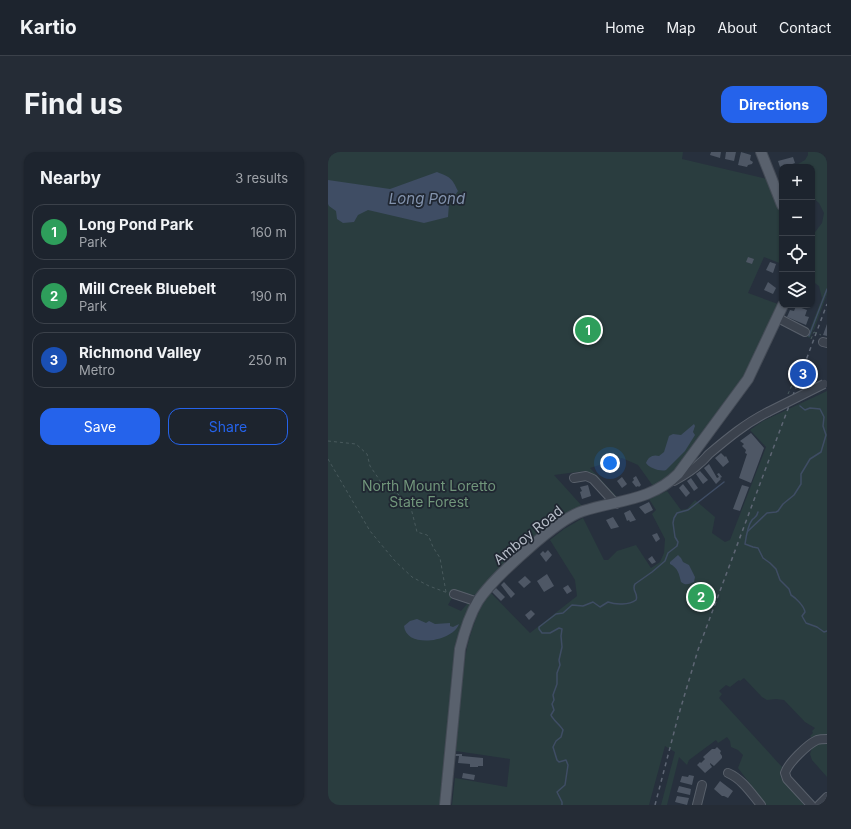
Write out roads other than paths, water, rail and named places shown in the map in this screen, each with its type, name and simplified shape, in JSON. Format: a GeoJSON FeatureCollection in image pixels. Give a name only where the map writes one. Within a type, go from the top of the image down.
{"type":"FeatureCollection","features":[{"type":"Feature","properties":{"kind":"main road"},"geometry":{"type":"LineString","coordinates":[[761,152],[780,200]]}},
{"type":"Feature","properties":{"kind":"main road","name":"Amboy Road"},"geometry":{"type":"LineString","coordinates":[[445,805],[457,666],[464,634],[478,602],[500,575],[559,524],[583,511],[616,504],[638,497],[665,485],[678,474],[748,379],[782,308]]}},
{"type":"Feature","properties":{"kind":"street"},"geometry":{"type":"LineString","coordinates":[[778,318],[806,335]]}},
{"type":"Feature","properties":{"kind":"street"},"geometry":{"type":"LineString","coordinates":[[665,485],[700,464],[706,456],[752,420],[825,383]]}},
{"type":"Feature","properties":{"kind":"street"},"geometry":{"type":"LineString","coordinates":[[694,451],[702,457],[706,456]]}},
{"type":"Feature","properties":{"kind":"street"},"geometry":{"type":"LineString","coordinates":[[574,478],[586,476],[593,478],[616,504]]}},
{"type":"Feature","properties":{"kind":"street"},"geometry":{"type":"LineString","coordinates":[[450,593],[478,602]]}},
{"type":"Feature","properties":{"kind":"street"},"geometry":{"type":"LineString","coordinates":[[811,805],[787,779],[784,773],[790,764],[812,743],[827,739]]}},
{"type":"Feature","properties":{"kind":"street"},"geometry":{"type":"LineString","coordinates":[[728,773],[741,781],[761,805]]}},
{"type":"Feature","properties":{"kind":"street"},"geometry":{"type":"LineString","coordinates":[[697,805],[702,785]]}},
{"type":"Feature","properties":{"kind":"street"},"geometry":{"type":"LineString","coordinates":[[819,805],[827,797]]}},
{"type":"Feature","properties":{"kind":"water","name":"Long Pond"},"geometry":{"type":"Polygon","coordinates":[[[437,172],[450,178],[458,191],[449,204],[448,217],[424,223],[368,210],[358,215],[354,222],[343,223],[337,219],[336,211],[328,204],[328,180],[390,189],[437,172]]]}},
{"type":"Feature","properties":{"kind":"water"},"geometry":{"type":"Polygon","coordinates":[[[694,424],[695,426],[693,432],[695,435],[685,451],[666,470],[652,468],[646,463],[649,458],[655,455],[659,456],[664,452],[669,436],[673,434],[681,435],[694,424]]]}},
{"type":"Feature","properties":{"kind":"water"},"geometry":{"type":"Polygon","coordinates":[[[678,555],[683,562],[689,565],[695,577],[694,582],[686,584],[681,582],[676,569],[670,564],[670,562],[678,555]]]}},
{"type":"Feature","properties":{"kind":"water"},"geometry":{"type":"Polygon","coordinates":[[[417,619],[426,623],[429,621],[435,624],[450,623],[450,626],[453,627],[459,624],[455,630],[439,639],[421,640],[413,638],[407,633],[404,626],[410,621],[417,619]]]}},
{"type":"Feature","properties":{"kind":"waterway"},"geometry":{"type":"LineString","coordinates":[[809,336],[827,289]]}},
{"type":"Feature","properties":{"kind":"waterway"},"geometry":{"type":"LineString","coordinates":[[748,531],[767,513],[778,511],[783,504],[794,495],[801,484],[801,474],[810,459],[821,452],[826,435],[823,426],[824,417],[820,409],[810,408],[805,410],[800,406]]}},
{"type":"Feature","properties":{"kind":"waterway"},"geometry":{"type":"LineString","coordinates":[[562,805],[557,792],[565,785],[568,765],[566,760],[559,762],[557,760],[553,747],[556,741],[561,737],[563,730],[551,715],[554,710],[552,704],[554,700],[553,695],[557,684],[557,673],[560,665],[559,660],[562,647],[562,629],[559,628],[550,633],[542,633],[539,627],[556,614],[563,613],[572,605],[583,606],[593,602],[600,607],[608,602],[622,604],[630,603],[636,600],[637,596],[634,588],[635,584],[665,561],[668,553],[677,546],[678,542],[675,537],[673,523],[677,513],[688,510],[724,482]]}},
{"type":"Feature","properties":{"kind":"waterway"},"geometry":{"type":"LineString","coordinates":[[758,512],[749,525],[745,544],[758,548],[763,558],[776,569],[780,580],[789,589],[791,595],[803,607],[805,612],[802,616],[806,623],[817,627],[824,632],[827,631]]}},
{"type":"Feature","properties":{"kind":"railway"},"geometry":{"type":"LineString","coordinates":[[655,805],[678,717],[698,650],[827,304]]}},
{"type":"Feature","properties":{"kind":"place","name":"Long Pond Park"},"geometry":{"type":"Point","coordinates":[588,330]}},
{"type":"Feature","properties":{"kind":"place","name":"Richmond Valley"},"geometry":{"type":"Point","coordinates":[803,374]}},
{"type":"Feature","properties":{"kind":"place","name":"Mill Creek Bluebelt"},"geometry":{"type":"Point","coordinates":[701,597]}},
{"type":"Feature","properties":{"kind":"park label","name":"North Mount Loretto State Forest"},"geometry":{"type":"Point","coordinates":[429,494]}}]}
